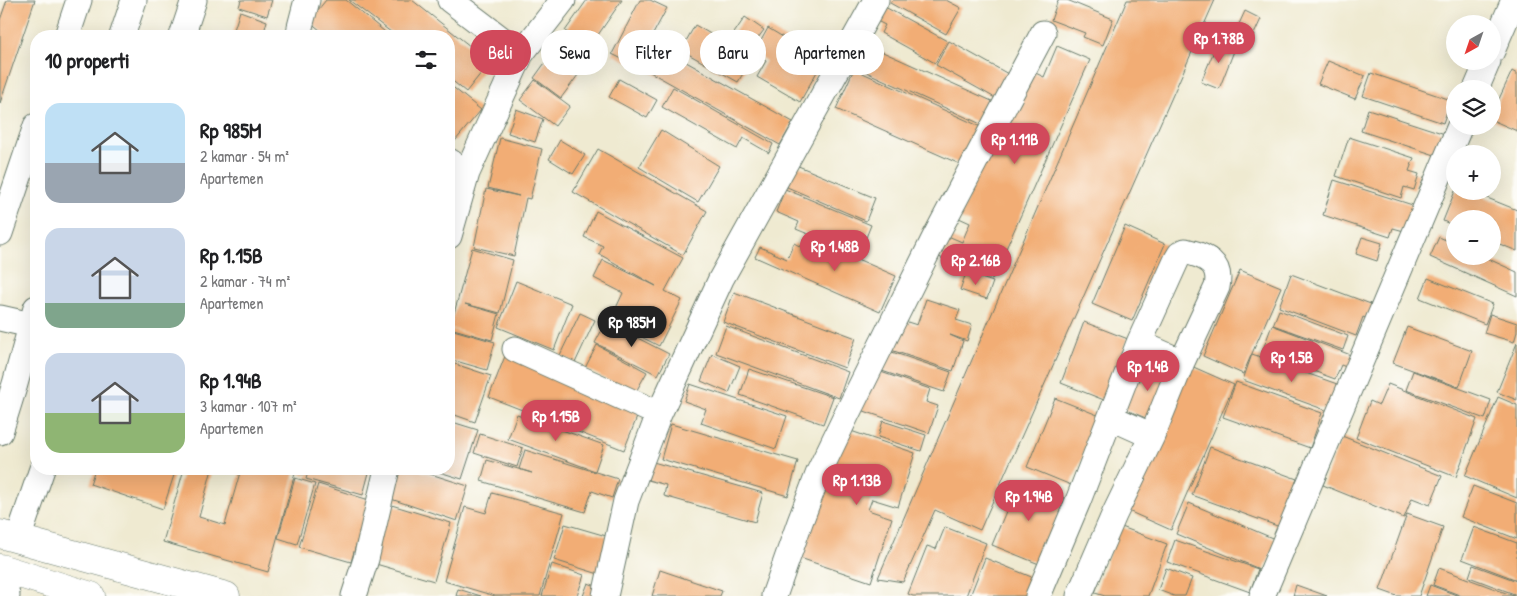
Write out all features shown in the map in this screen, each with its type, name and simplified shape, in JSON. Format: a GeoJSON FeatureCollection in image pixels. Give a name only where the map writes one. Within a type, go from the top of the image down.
{"type":"FeatureCollection","features":[{"type":"Feature","properties":{"kind":"highway"},"geometry":{"type":"LineString","coordinates":[[9,536],[226,596]]}},
{"type":"Feature","properties":{"kind":"highway"},"geometry":{"type":"LineString","coordinates":[[2,569],[91,596]]}},
{"type":"Feature","properties":{"kind":"street"},"geometry":{"type":"LineString","coordinates":[[69,30],[79,0]]}},
{"type":"Feature","properties":{"kind":"street"},"geometry":{"type":"LineString","coordinates":[[124,30],[134,0]]}},
{"type":"Feature","properties":{"kind":"street"},"geometry":{"type":"LineString","coordinates":[[184,30],[194,0]]}},
{"type":"Feature","properties":{"kind":"street"},"geometry":{"type":"LineString","coordinates":[[300,30],[307,0]]}},
{"type":"Feature","properties":{"kind":"street"},"geometry":{"type":"LineString","coordinates":[[531,41],[562,0]]}},
{"type":"Feature","properties":{"kind":"street"},"geometry":{"type":"LineString","coordinates":[[605,596],[626,501],[660,414],[721,279],[876,0]]}},
{"type":"Feature","properties":{"kind":"street"},"geometry":{"type":"LineString","coordinates":[[1501,30],[1514,0]]}},
{"type":"Feature","properties":{"kind":"street"},"geometry":{"type":"LineString","coordinates":[[462,3],[493,30]]}},
{"type":"Feature","properties":{"kind":"street"},"geometry":{"type":"LineString","coordinates":[[774,596],[816,480],[846,414],[934,240],[1043,33]]}},
{"type":"Feature","properties":{"kind":"street"},"geometry":{"type":"LineString","coordinates":[[455,190],[458,167],[509,75]]}},
{"type":"Feature","properties":{"kind":"street"},"geometry":{"type":"LineString","coordinates":[[1262,596],[1456,135]]}},
{"type":"Feature","properties":{"kind":"street"},"geometry":{"type":"LineString","coordinates":[[0,233],[30,144]]}},
{"type":"Feature","properties":{"kind":"street"},"geometry":{"type":"LineString","coordinates":[[1185,252],[1209,259],[1216,267],[1217,287],[1182,362],[1152,436],[1114,515],[1080,593],[1043,586],[1112,418],[1140,343],[1180,254],[1185,252]]}},
{"type":"Feature","properties":{"kind":"street"},"geometry":{"type":"LineString","coordinates":[[0,318],[30,316]]}},
{"type":"Feature","properties":{"kind":"street"},"geometry":{"type":"LineString","coordinates":[[2,416],[30,328]]}},
{"type":"Feature","properties":{"kind":"street"},"geometry":{"type":"LineString","coordinates":[[1140,343],[1182,362]]}},
{"type":"Feature","properties":{"kind":"street"},"geometry":{"type":"LineString","coordinates":[[515,349],[660,414]]}},
{"type":"Feature","properties":{"kind":"street"},"geometry":{"type":"LineString","coordinates":[[1112,418],[1152,436]]}},
{"type":"Feature","properties":{"kind":"street"},"geometry":{"type":"LineString","coordinates":[[9,536],[39,475]]}},
{"type":"Feature","properties":{"kind":"street"},"geometry":{"type":"LineString","coordinates":[[354,596],[366,559],[386,475]]}},
{"type":"Feature","properties":{"kind":"street"},"geometry":{"type":"LineString","coordinates":[[1078,501],[1114,515]]}},
{"type":"Feature","properties":{"kind":"street"},"geometry":{"type":"LineString","coordinates":[[2,569],[7,596]]}},
{"type":"Feature","properties":{"kind":"building"},"geometry":{"type":"Polygon","coordinates":[[[7,0],[35,0],[0,103],[0,20],[7,0]]]}},
{"type":"Feature","properties":{"kind":"building"},"geometry":{"type":"Polygon","coordinates":[[[241,0],[272,0],[267,16],[239,7],[241,0]]]}},
{"type":"Feature","properties":{"kind":"building"},"geometry":{"type":"Polygon","coordinates":[[[326,0],[346,0],[383,30],[320,30],[309,21],[326,0]]]}},
{"type":"Feature","properties":{"kind":"building"},"geometry":{"type":"Polygon","coordinates":[[[349,0],[412,0],[450,30],[388,30],[349,0]]]}},
{"type":"Feature","properties":{"kind":"building"},"geometry":{"type":"Polygon","coordinates":[[[587,0],[622,0],[601,30],[566,30],[587,0]]]}},
{"type":"Feature","properties":{"kind":"building"},"geometry":{"type":"Polygon","coordinates":[[[640,0],[650,0],[667,8],[655,30],[624,30],[640,0]]]}},
{"type":"Feature","properties":{"kind":"building"},"geometry":{"type":"Polygon","coordinates":[[[892,0],[946,0],[961,8],[946,34],[890,3],[892,0]]]}},
{"type":"Feature","properties":{"kind":"building"},"geometry":{"type":"Polygon","coordinates":[[[1058,0],[1067,0],[1113,19],[1103,45],[1083,37],[1085,33],[1051,20],[1058,0]]]}},
{"type":"Feature","properties":{"kind":"building"},"geometry":{"type":"Polygon","coordinates":[[[1127,0],[1215,0],[980,530],[935,510],[903,582],[878,578],[1127,0]]]}},
{"type":"Feature","properties":{"kind":"building"},"geometry":{"type":"Polygon","coordinates":[[[885,7],[947,41],[935,63],[884,35],[882,30],[885,25],[877,21],[885,7]]]}},
{"type":"Feature","properties":{"kind":"building"},"geometry":{"type":"Polygon","coordinates":[[[240,11],[267,21],[265,30],[234,30],[240,11]]]}},
{"type":"Feature","properties":{"kind":"building"},"geometry":{"type":"Polygon","coordinates":[[[1245,11],[1261,19],[1250,43],[1234,35],[1245,11]]]}},
{"type":"Feature","properties":{"kind":"building"},"geometry":{"type":"Polygon","coordinates":[[[745,17],[764,30],[736,30],[745,17]]]}},
{"type":"Feature","properties":{"kind":"building"},"geometry":{"type":"Polygon","coordinates":[[[695,25],[704,30],[700,30],[700,61],[690,55],[690,34],[695,25]]]}},
{"type":"Feature","properties":{"kind":"building"},"geometry":{"type":"Polygon","coordinates":[[[768,28],[776,33],[776,75],[815,75],[800,102],[757,77],[758,75],[766,75],[766,32],[768,28]]]}},
{"type":"Feature","properties":{"kind":"building"},"geometry":{"type":"Polygon","coordinates":[[[455,34],[470,46],[470,75],[480,75],[466,92],[455,83],[455,34]]]}},
{"type":"Feature","properties":{"kind":"building"},"geometry":{"type":"Polygon","coordinates":[[[1219,39],[1236,46],[1219,89],[1201,82],[1219,39]]]}},
{"type":"Feature","properties":{"kind":"building"},"geometry":{"type":"Polygon","coordinates":[[[949,41],[1010,75],[997,99],[936,65],[949,41]]]}},
{"type":"Feature","properties":{"kind":"building"},"geometry":{"type":"Polygon","coordinates":[[[618,42],[618,57],[612,54],[618,42]]]}},
{"type":"Feature","properties":{"kind":"building"},"geometry":{"type":"Polygon","coordinates":[[[1057,46],[1090,60],[992,280],[939,257],[948,236],[962,242],[970,223],[959,218],[997,131],[1004,135],[1027,69],[1044,77],[1057,46]]]}},
{"type":"Feature","properties":{"kind":"building"},"geometry":{"type":"Polygon","coordinates":[[[884,53],[994,102],[983,125],[873,75],[884,75],[884,53]]]}},
{"type":"Feature","properties":{"kind":"building"},"geometry":{"type":"Polygon","coordinates":[[[1328,61],[1365,76],[1355,99],[1318,84],[1328,61]]]}},
{"type":"Feature","properties":{"kind":"building"},"geometry":{"type":"Polygon","coordinates":[[[690,64],[700,70],[700,75],[709,75],[793,122],[780,145],[655,75],[690,75],[690,64]]]}},
{"type":"Feature","properties":{"kind":"building"},"geometry":{"type":"Polygon","coordinates":[[[541,68],[541,75],[578,75],[561,98],[534,78],[541,68]]]}},
{"type":"Feature","properties":{"kind":"building"},"geometry":{"type":"Polygon","coordinates":[[[1512,71],[1517,74],[1517,131],[1501,124],[1501,95],[1512,71]]]}},
{"type":"Feature","properties":{"kind":"building"},"geometry":{"type":"Polygon","coordinates":[[[1371,73],[1446,98],[1446,114],[1443,123],[1363,96],[1371,73]]]}},
{"type":"Feature","properties":{"kind":"building"},"geometry":{"type":"Polygon","coordinates":[[[726,75],[742,75],[738,82],[726,75]]]}},
{"type":"Feature","properties":{"kind":"building"},"geometry":{"type":"Polygon","coordinates":[[[851,75],[867,75],[979,126],[962,165],[836,109],[851,75]]]}},
{"type":"Feature","properties":{"kind":"building"},"geometry":{"type":"Polygon","coordinates":[[[619,79],[657,100],[647,118],[609,97],[619,79]]]}},
{"type":"Feature","properties":{"kind":"building"},"geometry":{"type":"Polygon","coordinates":[[[535,80],[570,106],[555,126],[520,100],[535,80]]]}},
{"type":"Feature","properties":{"kind":"building"},"geometry":{"type":"Polygon","coordinates":[[[673,87],[773,144],[769,153],[743,138],[737,149],[662,107],[673,87]]]}},
{"type":"Feature","properties":{"kind":"building"},"geometry":{"type":"Polygon","coordinates":[[[455,89],[481,110],[455,141],[455,89]]]}},
{"type":"Feature","properties":{"kind":"building"},"geometry":{"type":"Polygon","coordinates":[[[516,109],[543,119],[535,142],[508,133],[516,109]]]}},
{"type":"Feature","properties":{"kind":"building"},"geometry":{"type":"Polygon","coordinates":[[[1368,109],[1445,134],[1438,156],[1361,131],[1368,109]]]}},
{"type":"Feature","properties":{"kind":"building"},"geometry":{"type":"Polygon","coordinates":[[[661,130],[719,166],[698,202],[639,167],[661,130]]]}},
{"type":"Feature","properties":{"kind":"building"},"geometry":{"type":"Polygon","coordinates":[[[1349,137],[1414,158],[1409,171],[1419,174],[1414,190],[1404,187],[1401,198],[1336,176],[1349,137]]]}},
{"type":"Feature","properties":{"kind":"building"},"geometry":{"type":"Polygon","coordinates":[[[500,138],[542,149],[530,199],[526,198],[514,256],[474,247],[486,189],[519,196],[488,188],[500,138]]]}},
{"type":"Feature","properties":{"kind":"building"},"geometry":{"type":"Polygon","coordinates":[[[560,140],[585,155],[573,174],[549,159],[560,140]]]}},
{"type":"Feature","properties":{"kind":"building"},"geometry":{"type":"Polygon","coordinates":[[[598,149],[707,211],[683,255],[573,192],[598,149]]]}},
{"type":"Feature","properties":{"kind":"building"},"geometry":{"type":"Polygon","coordinates":[[[796,165],[875,198],[866,221],[787,187],[796,165]]]}},
{"type":"Feature","properties":{"kind":"building"},"geometry":{"type":"Polygon","coordinates":[[[1334,180],[1422,208],[1404,231],[1393,228],[1390,237],[1323,215],[1334,180]]]}},
{"type":"Feature","properties":{"kind":"building"},"geometry":{"type":"Polygon","coordinates":[[[785,189],[871,225],[859,255],[796,229],[799,222],[776,212],[785,189]]]}},
{"type":"Feature","properties":{"kind":"building"},"geometry":{"type":"Polygon","coordinates":[[[1451,200],[1492,200],[1517,210],[1517,251],[1501,245],[1501,210],[1447,210],[1451,200]]]}},
{"type":"Feature","properties":{"kind":"building"},"geometry":{"type":"Polygon","coordinates":[[[596,211],[683,258],[665,291],[682,300],[659,346],[610,321],[623,293],[594,278],[603,260],[656,286],[599,254],[603,246],[584,237],[596,211]]]}},
{"type":"Feature","properties":{"kind":"building"},"geometry":{"type":"Polygon","coordinates":[[[1125,226],[1165,244],[1132,321],[1092,304],[1125,226]]]}},
{"type":"Feature","properties":{"kind":"building"},"geometry":{"type":"Polygon","coordinates":[[[807,237],[896,276],[880,312],[755,257],[760,247],[787,259],[794,243],[803,248],[807,237]]]}},
{"type":"Feature","properties":{"kind":"building"},"geometry":{"type":"Polygon","coordinates":[[[1362,237],[1382,243],[1377,261],[1356,254],[1362,237]]]}},
{"type":"Feature","properties":{"kind":"building"},"geometry":{"type":"Polygon","coordinates":[[[1439,237],[1446,240],[1446,264],[1430,257],[1439,237]]]}},
{"type":"Feature","properties":{"kind":"building"},"geometry":{"type":"Polygon","coordinates":[[[472,248],[513,260],[500,313],[465,304],[499,314],[492,340],[455,329],[455,310],[472,248]]]}},
{"type":"Feature","properties":{"kind":"building"},"geometry":{"type":"Polygon","coordinates":[[[1448,265],[1501,265],[1517,272],[1517,296],[1448,265]]]}},
{"type":"Feature","properties":{"kind":"building"},"geometry":{"type":"Polygon","coordinates":[[[1240,270],[1281,287],[1243,374],[1203,356],[1240,270]]]}},
{"type":"Feature","properties":{"kind":"building"},"geometry":{"type":"Polygon","coordinates":[[[966,273],[993,282],[987,299],[960,290],[966,273]]]}},
{"type":"Feature","properties":{"kind":"building"},"geometry":{"type":"Polygon","coordinates":[[[1291,274],[1376,306],[1371,320],[1363,317],[1356,336],[1279,307],[1291,274]]]}},
{"type":"Feature","properties":{"kind":"building"},"geometry":{"type":"Polygon","coordinates":[[[1428,278],[1493,304],[1485,324],[1420,298],[1428,278]]]}},
{"type":"Feature","properties":{"kind":"building"},"geometry":{"type":"Polygon","coordinates":[[[516,281],[572,304],[554,350],[498,327],[516,281]]]}},
{"type":"Feature","properties":{"kind":"building"},"geometry":{"type":"Polygon","coordinates":[[[734,292],[856,338],[845,368],[723,322],[734,292]]]}},
{"type":"Feature","properties":{"kind":"building"},"geometry":{"type":"Polygon","coordinates":[[[926,299],[960,310],[956,320],[972,325],[967,341],[950,335],[963,341],[953,371],[888,349],[898,319],[917,325],[926,299]]]}},
{"type":"Feature","properties":{"kind":"building"},"geometry":{"type":"Polygon","coordinates":[[[1279,310],[1348,336],[1343,350],[1273,325],[1279,310]]]}},
{"type":"Feature","properties":{"kind":"building"},"geometry":{"type":"Polygon","coordinates":[[[580,313],[595,320],[575,363],[560,355],[580,313]]]}},
{"type":"Feature","properties":{"kind":"building"},"geometry":{"type":"Polygon","coordinates":[[[1490,314],[1517,323],[1514,342],[1484,333],[1490,314]]]}},
{"type":"Feature","properties":{"kind":"building"},"geometry":{"type":"Polygon","coordinates":[[[606,322],[669,354],[658,375],[595,343],[606,322]]]}},
{"type":"Feature","properties":{"kind":"building"},"geometry":{"type":"Polygon","coordinates":[[[1084,322],[1128,339],[1104,400],[1061,383],[1084,322]]]}},
{"type":"Feature","properties":{"kind":"building"},"geometry":{"type":"Polygon","coordinates":[[[1272,325],[1356,357],[1351,369],[1341,365],[1335,379],[1262,352],[1272,325]]]}},
{"type":"Feature","properties":{"kind":"building"},"geometry":{"type":"Polygon","coordinates":[[[726,326],[848,372],[839,398],[716,353],[726,326]]]}},
{"type":"Feature","properties":{"kind":"building"},"geometry":{"type":"Polygon","coordinates":[[[1407,327],[1472,351],[1459,387],[1393,363],[1407,327]]]}},
{"type":"Feature","properties":{"kind":"building"},"geometry":{"type":"Polygon","coordinates":[[[455,330],[495,342],[487,370],[455,361],[455,330]]]}},
{"type":"Feature","properties":{"kind":"building"},"geometry":{"type":"Polygon","coordinates":[[[1517,343],[1517,400],[1497,392],[1517,343]]]}},
{"type":"Feature","properties":{"kind":"building"},"geometry":{"type":"Polygon","coordinates":[[[597,345],[647,372],[634,395],[585,368],[597,345]]]}},
{"type":"Feature","properties":{"kind":"building"},"geometry":{"type":"Polygon","coordinates":[[[886,350],[951,372],[944,392],[879,370],[886,350]]]}},
{"type":"Feature","properties":{"kind":"building"},"geometry":{"type":"Polygon","coordinates":[[[507,351],[641,407],[624,450],[489,397],[507,351]]]}},
{"type":"Feature","properties":{"kind":"building"},"geometry":{"type":"Polygon","coordinates":[[[712,354],[740,366],[729,393],[701,381],[712,354]]]}},
{"type":"Feature","properties":{"kind":"building"},"geometry":{"type":"Polygon","coordinates":[[[1252,354],[1340,385],[1331,412],[1243,380],[1252,354]]]}},
{"type":"Feature","properties":{"kind":"building"},"geometry":{"type":"Polygon","coordinates":[[[1144,363],[1173,376],[1153,421],[1124,409],[1144,363]]]}},
{"type":"Feature","properties":{"kind":"building"},"geometry":{"type":"Polygon","coordinates":[[[455,364],[491,376],[475,422],[455,415],[455,364]]]}},
{"type":"Feature","properties":{"kind":"building"},"geometry":{"type":"Polygon","coordinates":[[[1189,365],[1234,385],[1171,530],[1126,510],[1189,365]]]}},
{"type":"Feature","properties":{"kind":"building"},"geometry":{"type":"Polygon","coordinates":[[[749,369],[833,397],[823,424],[740,395],[749,369]]]}},
{"type":"Feature","properties":{"kind":"building"},"geometry":{"type":"Polygon","coordinates":[[[875,370],[930,389],[926,402],[938,406],[929,433],[861,410],[875,370]]]}},
{"type":"Feature","properties":{"kind":"building"},"geometry":{"type":"Polygon","coordinates":[[[1413,371],[1491,400],[1485,419],[1406,390],[1413,371]]]}},
{"type":"Feature","properties":{"kind":"building"},"geometry":{"type":"Polygon","coordinates":[[[1236,382],[1322,413],[1310,448],[1223,417],[1236,382]]]}},
{"type":"Feature","properties":{"kind":"building"},"geometry":{"type":"Polygon","coordinates":[[[690,384],[787,416],[776,449],[701,423],[706,409],[684,401],[690,384]]]}},
{"type":"Feature","properties":{"kind":"building"},"geometry":{"type":"Polygon","coordinates":[[[1388,384],[1477,419],[1456,477],[1356,438],[1370,401],[1379,405],[1388,384]]]}},
{"type":"Feature","properties":{"kind":"building"},"geometry":{"type":"Polygon","coordinates":[[[1498,397],[1517,405],[1517,498],[1465,476],[1498,397]]]}},
{"type":"Feature","properties":{"kind":"building"},"geometry":{"type":"Polygon","coordinates":[[[1055,398],[1100,416],[1071,485],[1027,467],[1055,398]]]}},
{"type":"Feature","properties":{"kind":"building"},"geometry":{"type":"Polygon","coordinates":[[[517,414],[604,445],[595,471],[508,439],[517,414]]]}},
{"type":"Feature","properties":{"kind":"building"},"geometry":{"type":"Polygon","coordinates":[[[883,421],[926,435],[921,451],[878,437],[883,421]]]}},
{"type":"Feature","properties":{"kind":"building"},"geometry":{"type":"Polygon","coordinates":[[[455,423],[478,430],[462,479],[449,475],[455,475],[455,423]]]}},
{"type":"Feature","properties":{"kind":"building"},"geometry":{"type":"Polygon","coordinates":[[[671,424],[798,461],[788,496],[661,459],[671,424]]]}},
{"type":"Feature","properties":{"kind":"building"},"geometry":{"type":"Polygon","coordinates":[[[848,430],[915,453],[898,507],[872,499],[868,510],[892,518],[871,582],[797,557],[848,430]]]}},
{"type":"Feature","properties":{"kind":"building"},"geometry":{"type":"Polygon","coordinates":[[[480,434],[523,448],[517,467],[474,453],[480,434]]]}},
{"type":"Feature","properties":{"kind":"building"},"geometry":{"type":"Polygon","coordinates":[[[1342,436],[1442,476],[1430,505],[1412,498],[1404,518],[1323,485],[1342,436]]]}},
{"type":"Feature","properties":{"kind":"building"},"geometry":{"type":"Polygon","coordinates":[[[1210,447],[1297,479],[1280,527],[1192,495],[1210,447]]]}},
{"type":"Feature","properties":{"kind":"building"},"geometry":{"type":"Polygon","coordinates":[[[525,450],[618,479],[612,498],[592,491],[585,512],[481,481],[487,460],[532,473],[519,469],[525,450]]]}},
{"type":"Feature","properties":{"kind":"building"},"geometry":{"type":"Polygon","coordinates":[[[653,462],[763,493],[755,522],[664,496],[666,485],[648,480],[653,462]]]}},
{"type":"Feature","properties":{"kind":"building"},"geometry":{"type":"Polygon","coordinates":[[[93,475],[174,475],[163,509],[90,484],[93,475]]]}},
{"type":"Feature","properties":{"kind":"building"},"geometry":{"type":"Polygon","coordinates":[[[182,475],[210,475],[199,517],[225,525],[239,475],[294,475],[268,572],[163,542],[182,475]]]}},
{"type":"Feature","properties":{"kind":"building"},"geometry":{"type":"Polygon","coordinates":[[[307,475],[368,475],[363,495],[306,479],[307,475]]]}},
{"type":"Feature","properties":{"kind":"building"},"geometry":{"type":"Polygon","coordinates":[[[396,475],[434,475],[468,486],[457,521],[388,498],[396,475]]]}},
{"type":"Feature","properties":{"kind":"building"},"geometry":{"type":"Polygon","coordinates":[[[295,478],[315,484],[297,544],[278,538],[295,478]]]}},
{"type":"Feature","properties":{"kind":"building"},"geometry":{"type":"Polygon","coordinates":[[[1019,480],[1065,498],[1039,564],[992,545],[1019,480]]]}},
{"type":"Feature","properties":{"kind":"building"},"geometry":{"type":"Polygon","coordinates":[[[318,484],[369,500],[351,562],[299,547],[318,484]]]}},
{"type":"Feature","properties":{"kind":"building"},"geometry":{"type":"Polygon","coordinates":[[[1473,486],[1517,503],[1517,539],[1461,517],[1473,486]]]}},
{"type":"Feature","properties":{"kind":"building"},"geometry":{"type":"Polygon","coordinates":[[[492,493],[564,513],[540,596],[495,596],[444,581],[465,507],[486,513],[492,493]]]}},
{"type":"Feature","properties":{"kind":"building"},"geometry":{"type":"Polygon","coordinates":[[[385,503],[451,523],[434,581],[369,562],[385,503]]]}},
{"type":"Feature","properties":{"kind":"building"},"geometry":{"type":"Polygon","coordinates":[[[1189,503],[1277,540],[1264,571],[1176,534],[1189,503]]]}},
{"type":"Feature","properties":{"kind":"building"},"geometry":{"type":"Polygon","coordinates":[[[1407,514],[1443,527],[1419,596],[1397,596],[1380,590],[1407,514]]]}},
{"type":"Feature","properties":{"kind":"building"},"geometry":{"type":"Polygon","coordinates":[[[565,524],[613,538],[602,575],[554,560],[565,524]]]}},
{"type":"Feature","properties":{"kind":"building"},"geometry":{"type":"Polygon","coordinates":[[[1119,526],[1167,544],[1148,596],[1105,596],[1095,593],[1119,526]]]}},
{"type":"Feature","properties":{"kind":"building"},"geometry":{"type":"Polygon","coordinates":[[[945,527],[986,543],[966,596],[913,596],[908,594],[927,546],[936,549],[945,527]]]}},
{"type":"Feature","properties":{"kind":"building"},"geometry":{"type":"Polygon","coordinates":[[[1474,527],[1517,543],[1517,580],[1462,559],[1474,527]]]}},
{"type":"Feature","properties":{"kind":"building"},"geometry":{"type":"Polygon","coordinates":[[[1175,540],[1258,569],[1250,592],[1167,562],[1175,540]]]}},
{"type":"Feature","properties":{"kind":"building"},"geometry":{"type":"Polygon","coordinates":[[[985,558],[1034,578],[1027,596],[970,596],[985,558]]]}},
{"type":"Feature","properties":{"kind":"building"},"geometry":{"type":"Polygon","coordinates":[[[552,564],[584,575],[577,596],[542,596],[552,564]]]}},
{"type":"Feature","properties":{"kind":"building"},"geometry":{"type":"Polygon","coordinates":[[[1473,565],[1517,581],[1517,595],[1469,577],[1473,565]]]}},
{"type":"Feature","properties":{"kind":"building"},"geometry":{"type":"Polygon","coordinates":[[[1166,568],[1192,578],[1185,596],[1174,596],[1158,590],[1166,568]]]}},
{"type":"Feature","properties":{"kind":"building"},"geometry":{"type":"Polygon","coordinates":[[[1439,568],[1514,596],[1462,596],[1433,585],[1439,568]]]}},
{"type":"Feature","properties":{"kind":"building"},"geometry":{"type":"Polygon","coordinates":[[[660,570],[722,591],[720,596],[652,596],[660,570]]]}},
{"type":"Feature","properties":{"kind":"building"},"geometry":{"type":"Polygon","coordinates":[[[588,583],[604,589],[601,596],[583,596],[588,583]]]}},
{"type":"Feature","properties":{"kind":"building"},"geometry":{"type":"Polygon","coordinates":[[[1296,585],[1327,596],[1293,596],[1296,585]]]}},
{"type":"Feature","properties":{"kind":"building"},"geometry":{"type":"Polygon","coordinates":[[[1430,585],[1459,596],[1426,596],[1430,585]]]}},
{"type":"Feature","properties":{"kind":"building"},"geometry":{"type":"Polygon","coordinates":[[[458,589],[481,596],[456,596],[458,589]]]}}]}
